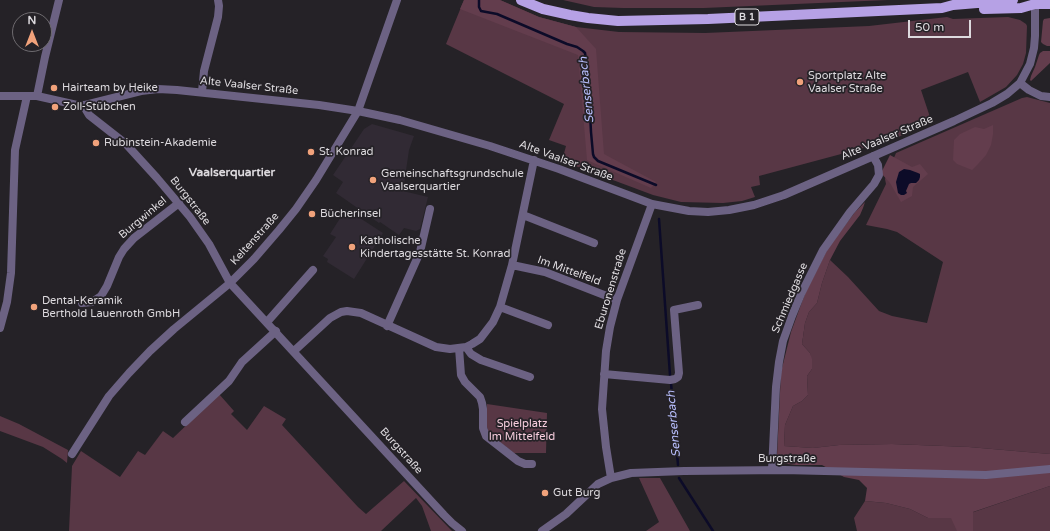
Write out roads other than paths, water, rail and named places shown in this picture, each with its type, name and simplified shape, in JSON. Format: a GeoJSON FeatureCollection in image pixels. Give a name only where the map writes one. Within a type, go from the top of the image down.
{"type":"FeatureCollection","features":[{"type":"Feature","properties":{"kind":"main road","name":"B 1"},"geometry":{"type":"LineString","coordinates":[[521,0],[543,9],[570,15],[618,21],[708,19],[942,8],[953,5],[1013,0]]}},
{"type":"Feature","properties":{"kind":"main road","name":"B 1"},"geometry":{"type":"LineString","coordinates":[[1021,0],[1035,4]]}},
{"type":"Feature","properties":{"kind":"main road","name":"B 1"},"geometry":{"type":"LineString","coordinates":[[942,8],[953,10],[1021,8],[1035,4],[1050,4]]}},
{"type":"Feature","properties":{"kind":"street"},"geometry":{"type":"LineString","coordinates":[[37,96],[59,0]]}},
{"type":"Feature","properties":{"kind":"street"},"geometry":{"type":"LineString","coordinates":[[202,92],[204,72],[218,17],[218,0]]}},
{"type":"Feature","properties":{"kind":"street","name":"Keltenstraße"},"geometry":{"type":"LineString","coordinates":[[72,454],[109,396],[129,372],[174,329],[230,283],[254,259],[292,214],[316,180],[358,111],[397,0]]}},
{"type":"Feature","properties":{"kind":"street","name":"Alte Vaalser Straße"},"geometry":{"type":"LineString","coordinates":[[0,96],[37,96],[85,105],[141,91],[158,89],[202,92],[320,105],[358,111],[420,126],[490,146],[534,160],[652,204],[676,209],[708,212],[743,208],[784,195],[992,103],[1007,94],[1020,83],[1030,64],[1035,36],[1035,4]]}},
{"type":"Feature","properties":{"kind":"street"},"geometry":{"type":"LineString","coordinates":[[1020,83],[1029,90],[1041,96],[1050,97]]}},
{"type":"Feature","properties":{"kind":"street"},"geometry":{"type":"LineString","coordinates":[[0,328],[7,302],[11,273],[15,150],[27,96]]}},
{"type":"Feature","properties":{"kind":"street","name":"Burgstraße"},"geometry":{"type":"LineString","coordinates":[[85,105],[89,115],[126,144],[179,203],[209,244],[230,283],[276,331],[444,515],[462,531]]}},
{"type":"Feature","properties":{"kind":"street","name":"Schmiedgasse"},"geometry":{"type":"LineString","coordinates":[[772,470],[776,387],[783,341],[801,294],[823,250],[850,212],[880,175],[878,165],[873,156]]}},
{"type":"Feature","properties":{"kind":"street"},"geometry":{"type":"LineString","coordinates":[[294,351],[330,318],[347,310],[361,313],[387,326],[436,346],[450,349],[463,348],[480,339],[493,322],[500,307],[512,265],[534,160]]}},
{"type":"Feature","properties":{"kind":"street","name":"Burgwinkel"},"geometry":{"type":"LineString","coordinates":[[82,303],[92,302],[100,296],[107,286],[124,249],[134,238],[179,203]]}},
{"type":"Feature","properties":{"kind":"street","name":"Eburonenstraße"},"geometry":{"type":"LineString","coordinates":[[611,478],[606,447],[602,402],[608,332],[617,300],[652,204]]}},
{"type":"Feature","properties":{"kind":"street"},"geometry":{"type":"LineString","coordinates":[[387,326],[420,252],[430,209]]}},
{"type":"Feature","properties":{"kind":"street"},"geometry":{"type":"LineString","coordinates":[[523,215],[594,243]]}},
{"type":"Feature","properties":{"kind":"street","name":"Im Mittelfeld"},"geometry":{"type":"LineString","coordinates":[[512,265],[545,272],[617,300]]}},
{"type":"Feature","properties":{"kind":"street"},"geometry":{"type":"LineString","coordinates":[[267,322],[314,270]]}},
{"type":"Feature","properties":{"kind":"street"},"geometry":{"type":"LineString","coordinates":[[604,374],[670,380],[678,377],[679,372],[674,310],[698,306]]}},
{"type":"Feature","properties":{"kind":"street"},"geometry":{"type":"LineString","coordinates":[[500,307],[548,325]]}},
{"type":"Feature","properties":{"kind":"street"},"geometry":{"type":"LineString","coordinates":[[184,422],[228,381],[242,362],[276,331]]}},
{"type":"Feature","properties":{"kind":"street"},"geometry":{"type":"LineString","coordinates":[[463,348],[481,360],[530,377]]}},
{"type":"Feature","properties":{"kind":"street"},"geometry":{"type":"LineString","coordinates":[[463,348],[461,375],[465,382],[480,397],[483,409],[483,428],[486,436],[518,461],[525,464],[532,464]]}},
{"type":"Feature","properties":{"kind":"street","name":"Burgstraße"},"geometry":{"type":"LineString","coordinates":[[542,531],[566,514],[598,484],[611,478],[626,474],[643,472],[772,470],[918,472],[986,475],[1050,469]]}},
{"type":"Feature","properties":{"kind":"water"},"geometry":{"type":"Polygon","coordinates":[[[904,169],[920,174],[920,177],[916,183],[909,184],[906,191],[907,193],[901,195],[898,193],[896,182],[899,172],[904,169]]]}},
{"type":"Feature","properties":{"kind":"waterway","name":"Senserbach"},"geometry":{"type":"LineString","coordinates":[[479,0],[479,7],[481,11],[497,14],[577,47],[585,53],[594,157],[598,161],[656,185]]}},
{"type":"Feature","properties":{"kind":"waterway","name":"Senserbach"},"geometry":{"type":"LineString","coordinates":[[659,219],[670,375]]}},
{"type":"Feature","properties":{"kind":"waterway","name":"Senserbach"},"geometry":{"type":"LineString","coordinates":[[671,383],[678,465]]}},
{"type":"Feature","properties":{"kind":"waterway","name":"Senserbach"},"geometry":{"type":"LineString","coordinates":[[679,478],[713,531]]}},
{"type":"Feature","properties":{"kind":"place","name":"Sportplatz Alte Vaalser Straße"},"geometry":{"type":"Point","coordinates":[800,82]}},
{"type":"Feature","properties":{"kind":"place","name":"Hairteam by Heike"},"geometry":{"type":"Point","coordinates":[54,88]}},
{"type":"Feature","properties":{"kind":"place","name":"Zoll-Stübchen"},"geometry":{"type":"Point","coordinates":[55,107]}},
{"type":"Feature","properties":{"kind":"place","name":"Rubinstein-Akademie"},"geometry":{"type":"Point","coordinates":[96,143]}},
{"type":"Feature","properties":{"kind":"place","name":"St. Konrad"},"geometry":{"type":"Point","coordinates":[311,152]}},
{"type":"Feature","properties":{"kind":"place","name":"Gemeinschaftsgrundschule Vaalserquartier"},"geometry":{"type":"Point","coordinates":[373,180]}},
{"type":"Feature","properties":{"kind":"place","name":"Bücherinsel"},"geometry":{"type":"Point","coordinates":[312,214]}},
{"type":"Feature","properties":{"kind":"place","name":"Katholische Kindertagesstätte St. Konrad"},"geometry":{"type":"Point","coordinates":[352,247]}},
{"type":"Feature","properties":{"kind":"place","name":"Dental-Keramik Berthold Lauenroth GmbH"},"geometry":{"type":"Point","coordinates":[34,307]}},
{"type":"Feature","properties":{"kind":"place","name":"Gut Burg"},"geometry":{"type":"Point","coordinates":[545,493]}},
{"type":"Feature","properties":{"kind":"district","name":"Vaalserquartier"},"geometry":{"type":"Point","coordinates":[232,173]}},
{"type":"Feature","properties":{"kind":"park label","name":"Spielplatz Im Mittelfeld"},"geometry":{"type":"Point","coordinates":[522,430]}}]}
